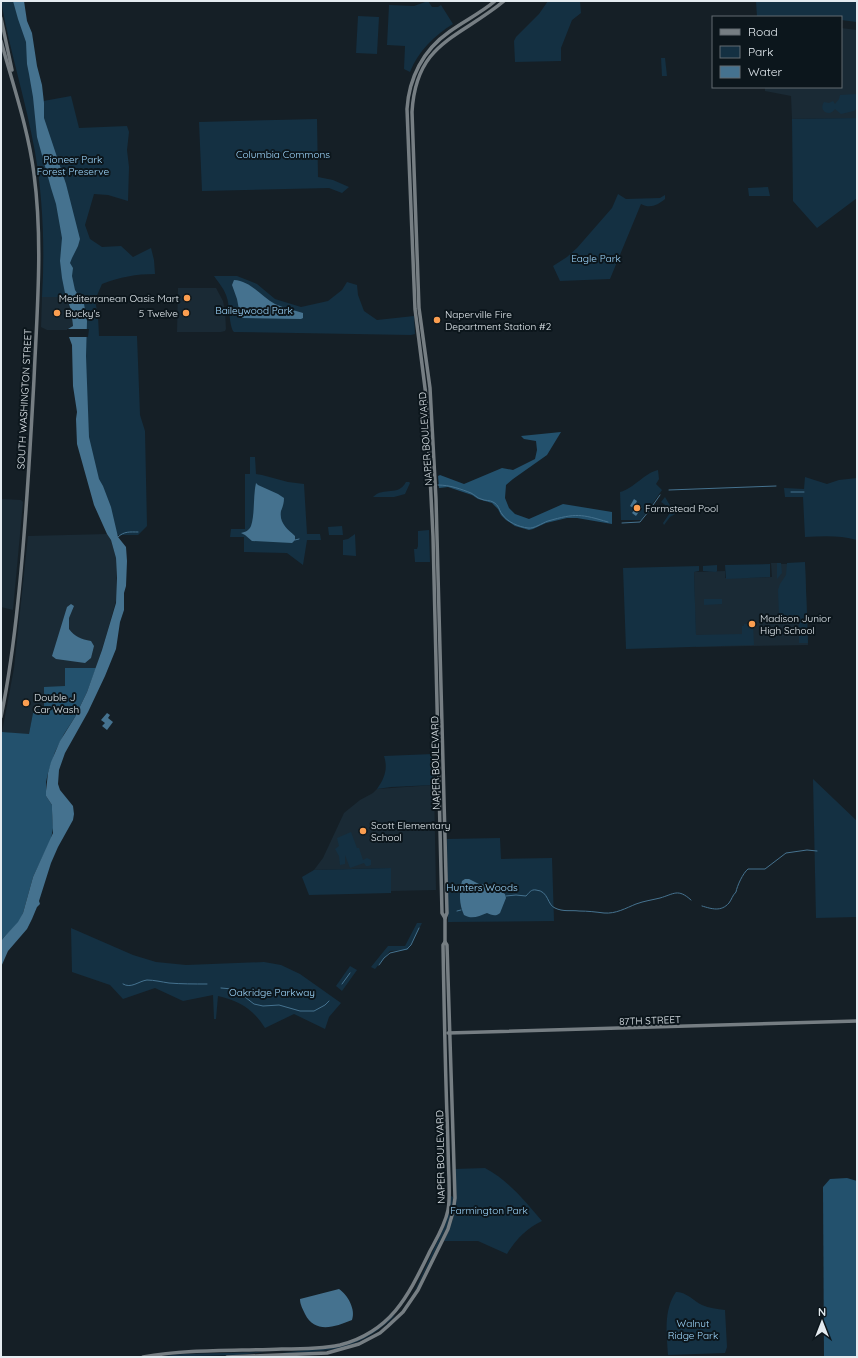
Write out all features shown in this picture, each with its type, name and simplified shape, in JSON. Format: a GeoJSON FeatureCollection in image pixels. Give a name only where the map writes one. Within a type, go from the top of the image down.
{"type":"FeatureCollection","features":[{"type":"Feature","properties":{"kind":"main road","name":"NAPER BOULEVARD"},"geometry":{"type":"LineString","coordinates":[[445,918],[442,913],[434,536],[426,396],[414,309],[407,109],[410,87],[414,76],[431,47],[449,32],[496,1]]}},
{"type":"Feature","properties":{"kind":"main road","name":"NAPER BOULEVARD"},"geometry":{"type":"LineString","coordinates":[[143,1357],[180,1353],[311,1348],[338,1345],[357,1339],[375,1329],[399,1308],[417,1278],[443,1226],[448,1211],[443,945],[445,942],[445,918],[447,913],[436,499],[430,388],[419,308],[412,108],[415,88],[420,74],[436,50],[444,42],[504,1]]}},
{"type":"Feature","properties":{"kind":"main road","name":"SOUTH WASHINGTON STREET"},"geometry":{"type":"LineString","coordinates":[[1,18],[14,83]]}},
{"type":"Feature","properties":{"kind":"main road","name":"SOUTH WASHINGTON STREET"},"geometry":{"type":"LineString","coordinates":[[1,41],[24,122],[34,175],[38,222],[39,262],[30,454],[23,546],[10,670],[1,717]]}},
{"type":"Feature","properties":{"kind":"main road","name":"NAPER BOULEVARD"},"geometry":{"type":"LineString","coordinates":[[227,1357],[318,1354],[343,1350],[364,1342],[380,1333],[396,1319],[410,1303],[418,1290],[445,1235],[451,1220],[454,1205],[447,945],[445,942]]}},
{"type":"Feature","properties":{"kind":"main road","name":"87TH STREET"},"geometry":{"type":"LineString","coordinates":[[444,1034],[857,1021]]}},
{"type":"Feature","properties":{"kind":"shaded area"},"geometry":{"type":"Polygon","coordinates":[[[842,28],[857,30],[857,118],[792,119],[791,96],[765,91],[765,88],[842,88],[842,28]]]}},
{"type":"Feature","properties":{"kind":"shaded area"},"geometry":{"type":"Polygon","coordinates":[[[178,288],[216,288],[223,301],[225,311],[225,331],[177,332],[178,288]]]}},
{"type":"Feature","properties":{"kind":"shaded area"},"geometry":{"type":"Polygon","coordinates":[[[42,297],[66,297],[71,310],[73,326],[69,330],[47,330],[41,327],[42,297]]]}},
{"type":"Feature","properties":{"kind":"shaded area"},"geometry":{"type":"Polygon","coordinates":[[[561,432],[547,455],[506,485],[505,498],[509,508],[515,514],[529,519],[563,504],[612,512],[612,524],[577,518],[567,518],[546,523],[529,530],[515,526],[506,520],[492,503],[448,487],[439,488],[438,476],[440,475],[464,484],[502,468],[513,470],[535,459],[537,450],[536,441],[524,439],[521,436],[561,432]]]}},
{"type":"Feature","properties":{"kind":"shaded area"},"geometry":{"type":"Polygon","coordinates":[[[1,499],[21,500],[23,502],[13,610],[1,607],[1,499]]]}},
{"type":"Feature","properties":{"kind":"shaded area"},"geometry":{"type":"Polygon","coordinates":[[[107,534],[111,540],[116,558],[117,597],[96,668],[65,668],[65,686],[43,712],[33,713],[29,735],[2,732],[14,668],[28,536],[107,534]]]}},
{"type":"Feature","properties":{"kind":"shaded area","name":"Madison Junior High School"},"geometry":{"type":"Polygon","coordinates":[[[771,563],[805,564],[808,645],[696,647],[694,572],[725,571],[725,578],[772,577],[771,563]]]}},
{"type":"Feature","properties":{"kind":"shaded area"},"geometry":{"type":"Polygon","coordinates":[[[65,668],[96,668],[75,717],[55,752],[48,773],[46,782],[46,796],[52,805],[53,828],[51,839],[33,877],[19,922],[1,941],[2,732],[29,734],[33,713],[44,711],[44,687],[65,686],[65,668]]]}},
{"type":"Feature","properties":{"kind":"shaded area","name":"Scott Elementary School"},"geometry":{"type":"Polygon","coordinates":[[[434,785],[436,890],[391,891],[390,868],[314,870],[323,858],[344,813],[360,800],[377,789],[434,785]]]}},
{"type":"Feature","properties":{"kind":"shaded area"},"geometry":{"type":"Polygon","coordinates":[[[847,1178],[857,1181],[857,1357],[824,1357],[823,1187],[830,1179],[847,1178]]]}},
{"type":"Feature","properties":{"kind":"green space","name":"Pioneer Park Forest Preserve"},"geometry":{"type":"Polygon","coordinates":[[[1,1],[18,1],[29,35],[38,102],[71,96],[79,128],[127,126],[129,132],[127,150],[129,167],[128,201],[108,195],[94,194],[85,225],[90,239],[102,247],[121,246],[133,257],[151,248],[154,260],[155,274],[128,276],[102,284],[95,300],[98,316],[99,336],[137,336],[140,415],[145,431],[147,526],[138,535],[115,535],[84,453],[76,300],[66,297],[42,297],[43,224],[38,170],[23,95],[1,1]]]}},
{"type":"Feature","properties":{"kind":"green space"},"geometry":{"type":"Polygon","coordinates":[[[428,1],[432,7],[438,7],[441,5],[453,24],[440,33],[422,50],[410,72],[404,69],[405,46],[387,45],[389,5],[414,6],[428,1]]]}},
{"type":"Feature","properties":{"kind":"green space"},"geometry":{"type":"Polygon","coordinates":[[[548,1],[580,1],[581,13],[572,20],[561,48],[561,61],[515,62],[514,41],[516,37],[539,14],[548,1]]]}},
{"type":"Feature","properties":{"kind":"green space"},"geometry":{"type":"Polygon","coordinates":[[[756,1],[857,1],[857,22],[842,20],[842,16],[757,16],[756,1]]]}},
{"type":"Feature","properties":{"kind":"green space"},"geometry":{"type":"Polygon","coordinates":[[[358,16],[379,17],[377,54],[356,53],[358,16]]]}},
{"type":"Feature","properties":{"kind":"green space"},"geometry":{"type":"Polygon","coordinates":[[[661,58],[665,58],[667,76],[662,76],[661,58]]]}},
{"type":"Feature","properties":{"kind":"green space"},"geometry":{"type":"Polygon","coordinates":[[[856,94],[857,108],[854,111],[841,114],[835,109],[829,113],[825,112],[822,108],[824,102],[829,103],[833,101],[835,104],[840,95],[856,94]]]}},
{"type":"Feature","properties":{"kind":"green space"},"geometry":{"type":"Polygon","coordinates":[[[857,118],[857,198],[817,228],[793,201],[792,119],[857,118]]]}},
{"type":"Feature","properties":{"kind":"green space","name":"Columbia Commons"},"geometry":{"type":"Polygon","coordinates":[[[317,119],[318,177],[333,180],[349,187],[342,193],[329,188],[202,191],[199,122],[317,119]]]}},
{"type":"Feature","properties":{"kind":"green space"},"geometry":{"type":"Polygon","coordinates":[[[768,187],[770,196],[749,196],[748,188],[768,187]]]}},
{"type":"Feature","properties":{"kind":"green space","name":"Eagle Park"},"geometry":{"type":"Polygon","coordinates":[[[618,194],[626,199],[660,198],[665,195],[665,199],[654,206],[641,204],[610,279],[560,281],[553,266],[577,248],[612,208],[618,194]]]}},
{"type":"Feature","properties":{"kind":"green space","name":"Baileywood Park"},"geometry":{"type":"Polygon","coordinates":[[[214,276],[237,276],[257,284],[275,299],[301,307],[328,301],[342,290],[347,282],[357,285],[358,295],[364,311],[377,320],[414,316],[415,334],[234,332],[231,326],[226,295],[214,276]]]}},
{"type":"Feature","properties":{"kind":"green space"},"geometry":{"type":"Polygon","coordinates":[[[250,457],[255,457],[256,474],[288,482],[304,484],[307,534],[320,534],[321,540],[307,540],[303,565],[287,553],[244,552],[244,537],[230,537],[231,529],[245,529],[245,474],[250,474],[250,457]]]}},
{"type":"Feature","properties":{"kind":"green space"},"geometry":{"type":"Polygon","coordinates":[[[658,470],[659,479],[656,484],[662,490],[641,520],[621,520],[620,492],[630,487],[648,474],[658,470]]]}},
{"type":"Feature","properties":{"kind":"green space"},"geometry":{"type":"Polygon","coordinates":[[[805,477],[827,484],[839,480],[857,478],[857,540],[851,538],[825,536],[805,537],[803,497],[785,497],[784,488],[804,489],[805,477]]]}},
{"type":"Feature","properties":{"kind":"green space"},"geometry":{"type":"Polygon","coordinates":[[[406,482],[410,483],[405,494],[394,497],[373,497],[382,492],[399,489],[406,482]]]}},
{"type":"Feature","properties":{"kind":"green space"},"geometry":{"type":"Polygon","coordinates":[[[665,497],[675,514],[670,517],[664,525],[663,523],[672,510],[661,502],[665,497]]]}},
{"type":"Feature","properties":{"kind":"green space"},"geometry":{"type":"Polygon","coordinates":[[[342,526],[343,535],[329,535],[328,527],[342,526]]]}},
{"type":"Feature","properties":{"kind":"green space"},"geometry":{"type":"Polygon","coordinates":[[[429,530],[430,562],[415,562],[414,549],[417,549],[418,546],[418,531],[429,530]]]}},
{"type":"Feature","properties":{"kind":"green space"},"geometry":{"type":"Polygon","coordinates":[[[355,534],[356,556],[343,555],[343,540],[348,539],[355,534]]]}},
{"type":"Feature","properties":{"kind":"green space"},"geometry":{"type":"Polygon","coordinates":[[[805,562],[808,643],[799,643],[799,617],[779,616],[778,590],[786,575],[787,563],[805,562]]]}},
{"type":"Feature","properties":{"kind":"green space"},"geometry":{"type":"Polygon","coordinates":[[[777,563],[781,563],[782,573],[777,579],[777,563]]]}},
{"type":"Feature","properties":{"kind":"green space"},"geometry":{"type":"Polygon","coordinates":[[[770,564],[770,577],[726,579],[725,565],[770,564]]]}},
{"type":"Feature","properties":{"kind":"green space"},"geometry":{"type":"Polygon","coordinates":[[[717,565],[716,572],[703,571],[703,566],[717,565]]]}},
{"type":"Feature","properties":{"kind":"green space"},"geometry":{"type":"Polygon","coordinates":[[[699,566],[699,571],[694,572],[696,635],[742,634],[742,626],[744,626],[744,624],[753,624],[754,645],[626,649],[623,568],[699,566]]]}},
{"type":"Feature","properties":{"kind":"green space"},"geometry":{"type":"Polygon","coordinates":[[[704,599],[722,599],[722,604],[704,605],[704,599]]]}},
{"type":"Feature","properties":{"kind":"green space"},"geometry":{"type":"Polygon","coordinates":[[[433,754],[434,785],[377,789],[385,773],[386,765],[384,756],[433,754]]]}},
{"type":"Feature","properties":{"kind":"green space"},"geometry":{"type":"Polygon","coordinates":[[[813,779],[857,821],[857,917],[816,918],[813,779]]]}},
{"type":"Feature","properties":{"kind":"green space"},"geometry":{"type":"Polygon","coordinates":[[[351,832],[363,860],[367,858],[371,860],[371,865],[366,866],[364,863],[350,868],[345,855],[345,864],[340,865],[339,856],[335,849],[339,846],[337,838],[351,832]]]}},
{"type":"Feature","properties":{"kind":"green space","name":"Hunters Woods"},"geometry":{"type":"Polygon","coordinates":[[[500,838],[501,859],[552,858],[554,921],[448,922],[447,839],[500,838]]]}},
{"type":"Feature","properties":{"kind":"green space"},"geometry":{"type":"Polygon","coordinates":[[[391,868],[391,893],[309,895],[302,877],[314,870],[391,868]]]}},
{"type":"Feature","properties":{"kind":"green space"},"geometry":{"type":"Polygon","coordinates":[[[417,923],[422,923],[408,950],[390,951],[375,969],[371,967],[388,946],[405,946],[417,923]]]}},
{"type":"Feature","properties":{"kind":"green space","name":"Oakridge Parkway"},"geometry":{"type":"Polygon","coordinates":[[[71,928],[133,955],[156,962],[186,965],[264,962],[281,965],[300,974],[341,1003],[329,1017],[325,1029],[294,1014],[265,1028],[251,1011],[233,1000],[218,996],[216,1019],[214,1019],[213,995],[183,1001],[155,988],[123,999],[110,985],[72,972],[71,928]]]}},
{"type":"Feature","properties":{"kind":"green space"},"geometry":{"type":"Polygon","coordinates":[[[350,966],[357,970],[342,991],[336,986],[350,966]]]}},
{"type":"Feature","properties":{"kind":"green space","name":"Farmington Park"},"geometry":{"type":"Polygon","coordinates":[[[485,1168],[509,1185],[542,1221],[522,1234],[507,1254],[478,1241],[444,1241],[449,1231],[456,1206],[455,1169],[485,1168]]]}},
{"type":"Feature","properties":{"kind":"green space"},"geometry":{"type":"Polygon","coordinates":[[[451,1196],[453,1197],[452,1209],[447,1227],[416,1289],[407,1303],[414,1292],[445,1225],[451,1196]]]}},
{"type":"Feature","properties":{"kind":"green space","name":"Walnut Ridge Park"},"geometry":{"type":"Polygon","coordinates":[[[676,1292],[683,1293],[705,1306],[725,1310],[727,1347],[725,1353],[668,1355],[667,1315],[676,1292]]]}},
{"type":"Feature","properties":{"kind":"green space"},"geometry":{"type":"Polygon","coordinates":[[[395,1314],[390,1320],[371,1335],[347,1346],[322,1351],[281,1353],[342,1346],[387,1322],[395,1314]]]}},
{"type":"Feature","properties":{"kind":"green space"},"geometry":{"type":"Polygon","coordinates":[[[266,1352],[237,1355],[152,1357],[183,1354],[266,1352]]]}},
{"type":"Feature","properties":{"kind":"water"},"geometry":{"type":"Polygon","coordinates":[[[13,1],[24,1],[27,21],[32,33],[37,66],[42,85],[44,118],[66,184],[80,239],[70,263],[73,268],[72,276],[75,290],[84,304],[87,321],[86,356],[89,437],[99,479],[111,507],[118,537],[126,547],[127,561],[124,610],[120,622],[116,649],[88,712],[65,753],[59,770],[58,784],[60,790],[73,806],[73,820],[51,863],[39,901],[40,904],[37,907],[27,929],[8,951],[1,967],[1,941],[18,922],[23,913],[33,877],[53,833],[52,805],[46,796],[48,773],[60,741],[75,717],[87,692],[102,650],[116,603],[117,578],[116,558],[111,540],[94,505],[77,444],[77,412],[73,386],[72,345],[68,329],[73,326],[71,310],[62,278],[60,261],[62,238],[56,204],[37,137],[33,97],[27,64],[26,42],[13,1]]]}},
{"type":"Feature","properties":{"kind":"water"},"geometry":{"type":"Polygon","coordinates":[[[234,280],[246,283],[275,304],[303,313],[303,318],[242,318],[232,285],[234,280]]]}},
{"type":"Feature","properties":{"kind":"water"},"geometry":{"type":"Polygon","coordinates":[[[256,483],[284,498],[281,519],[284,525],[295,536],[295,540],[292,543],[252,541],[241,533],[247,531],[251,526],[256,483]]]}},
{"type":"Feature","properties":{"kind":"water","name":"Farmstead Pool"},"geometry":{"type":"Polygon","coordinates":[[[634,499],[637,501],[636,503],[642,507],[636,516],[632,513],[635,509],[630,506],[634,499]]]}},
{"type":"Feature","properties":{"kind":"water"},"geometry":{"type":"Polygon","coordinates":[[[71,604],[74,606],[69,618],[69,629],[78,637],[91,641],[94,646],[91,658],[85,663],[56,659],[52,656],[67,607],[71,604]]]}},
{"type":"Feature","properties":{"kind":"water"},"geometry":{"type":"Polygon","coordinates":[[[107,713],[110,715],[108,718],[113,722],[107,730],[102,726],[105,723],[101,720],[107,713]]]}},
{"type":"Feature","properties":{"kind":"water"},"geometry":{"type":"Polygon","coordinates":[[[469,879],[479,884],[489,885],[505,894],[506,898],[500,913],[492,915],[487,913],[473,917],[464,915],[460,903],[460,890],[462,881],[469,879]]]}},
{"type":"Feature","properties":{"kind":"water"},"geometry":{"type":"Polygon","coordinates":[[[339,1289],[345,1295],[352,1307],[352,1320],[339,1325],[320,1327],[309,1320],[300,1303],[300,1299],[339,1289]]]}},
{"type":"Feature","properties":{"kind":"pier"},"geometry":{"type":"Polygon","coordinates":[[[67,329],[89,329],[88,337],[67,337],[67,329]]]}},
{"type":"Feature","properties":{"kind":"waterway"},"geometry":{"type":"LineString","coordinates":[[438,485],[459,489],[471,493],[480,499],[492,501],[497,505],[507,519],[514,524],[525,527],[533,528],[548,521],[572,516],[585,516],[608,522]]}},
{"type":"Feature","properties":{"kind":"waterway"},"geometry":{"type":"LineString","coordinates":[[669,490],[776,486]]}},
{"type":"Feature","properties":{"kind":"waterway"},"geometry":{"type":"LineString","coordinates":[[791,492],[804,492]]}},
{"type":"Feature","properties":{"kind":"waterway"},"geometry":{"type":"LineString","coordinates":[[653,505],[660,495]]}},
{"type":"Feature","properties":{"kind":"waterway"},"geometry":{"type":"LineString","coordinates":[[622,523],[640,522],[652,507]]}},
{"type":"Feature","properties":{"kind":"waterway"},"geometry":{"type":"LineString","coordinates":[[118,537],[125,533],[138,532]]}},
{"type":"Feature","properties":{"kind":"waterway"},"geometry":{"type":"LineString","coordinates":[[295,540],[299,539]]}},
{"type":"Feature","properties":{"kind":"waterway"},"geometry":{"type":"LineString","coordinates":[[702,906],[716,909],[726,906],[736,892],[740,880],[748,869],[765,869],[786,853],[807,850],[817,851]]}},
{"type":"Feature","properties":{"kind":"waterway"},"geometry":{"type":"LineString","coordinates":[[506,896],[526,896],[531,891],[536,890],[546,895],[550,904],[558,909],[604,913],[617,912],[639,903],[676,893],[683,894],[691,900]]}},
{"type":"Feature","properties":{"kind":"waterway"},"geometry":{"type":"LineString","coordinates":[[457,911],[461,910]]}},
{"type":"Feature","properties":{"kind":"waterway"},"geometry":{"type":"LineString","coordinates":[[379,965],[390,953],[407,949],[411,945],[419,928]]}},
{"type":"Feature","properties":{"kind":"waterway"},"geometry":{"type":"LineString","coordinates":[[342,984],[350,973]]}},
{"type":"Feature","properties":{"kind":"waterway"},"geometry":{"type":"LineString","coordinates":[[123,984],[129,986],[147,980],[169,983],[207,984]]}},
{"type":"Feature","properties":{"kind":"waterway"},"geometry":{"type":"LineString","coordinates":[[221,988],[232,989],[254,1004],[263,1006],[279,1005],[300,1011],[314,1011],[329,1001]]}},
{"type":"Feature","properties":{"kind":"place","name":"Mediterranean Oasis Mart"},"geometry":{"type":"Point","coordinates":[187,298]}},
{"type":"Feature","properties":{"kind":"place","name":"Bucky's"},"geometry":{"type":"Point","coordinates":[57,313]}},
{"type":"Feature","properties":{"kind":"place","name":"5 Twelve"},"geometry":{"type":"Point","coordinates":[186,313]}},
{"type":"Feature","properties":{"kind":"place","name":"Naperville Fire Department Station #2"},"geometry":{"type":"Point","coordinates":[437,320]}},
{"type":"Feature","properties":{"kind":"place","name":"Farmstead Pool"},"geometry":{"type":"Point","coordinates":[637,508]}},
{"type":"Feature","properties":{"kind":"place","name":"Madison Junior High School"},"geometry":{"type":"Point","coordinates":[752,624]}},
{"type":"Feature","properties":{"kind":"place","name":"Double J Car Wash"},"geometry":{"type":"Point","coordinates":[26,703]}},
{"type":"Feature","properties":{"kind":"place","name":"Scott Elementary School"},"geometry":{"type":"Point","coordinates":[363,831]}}]}
